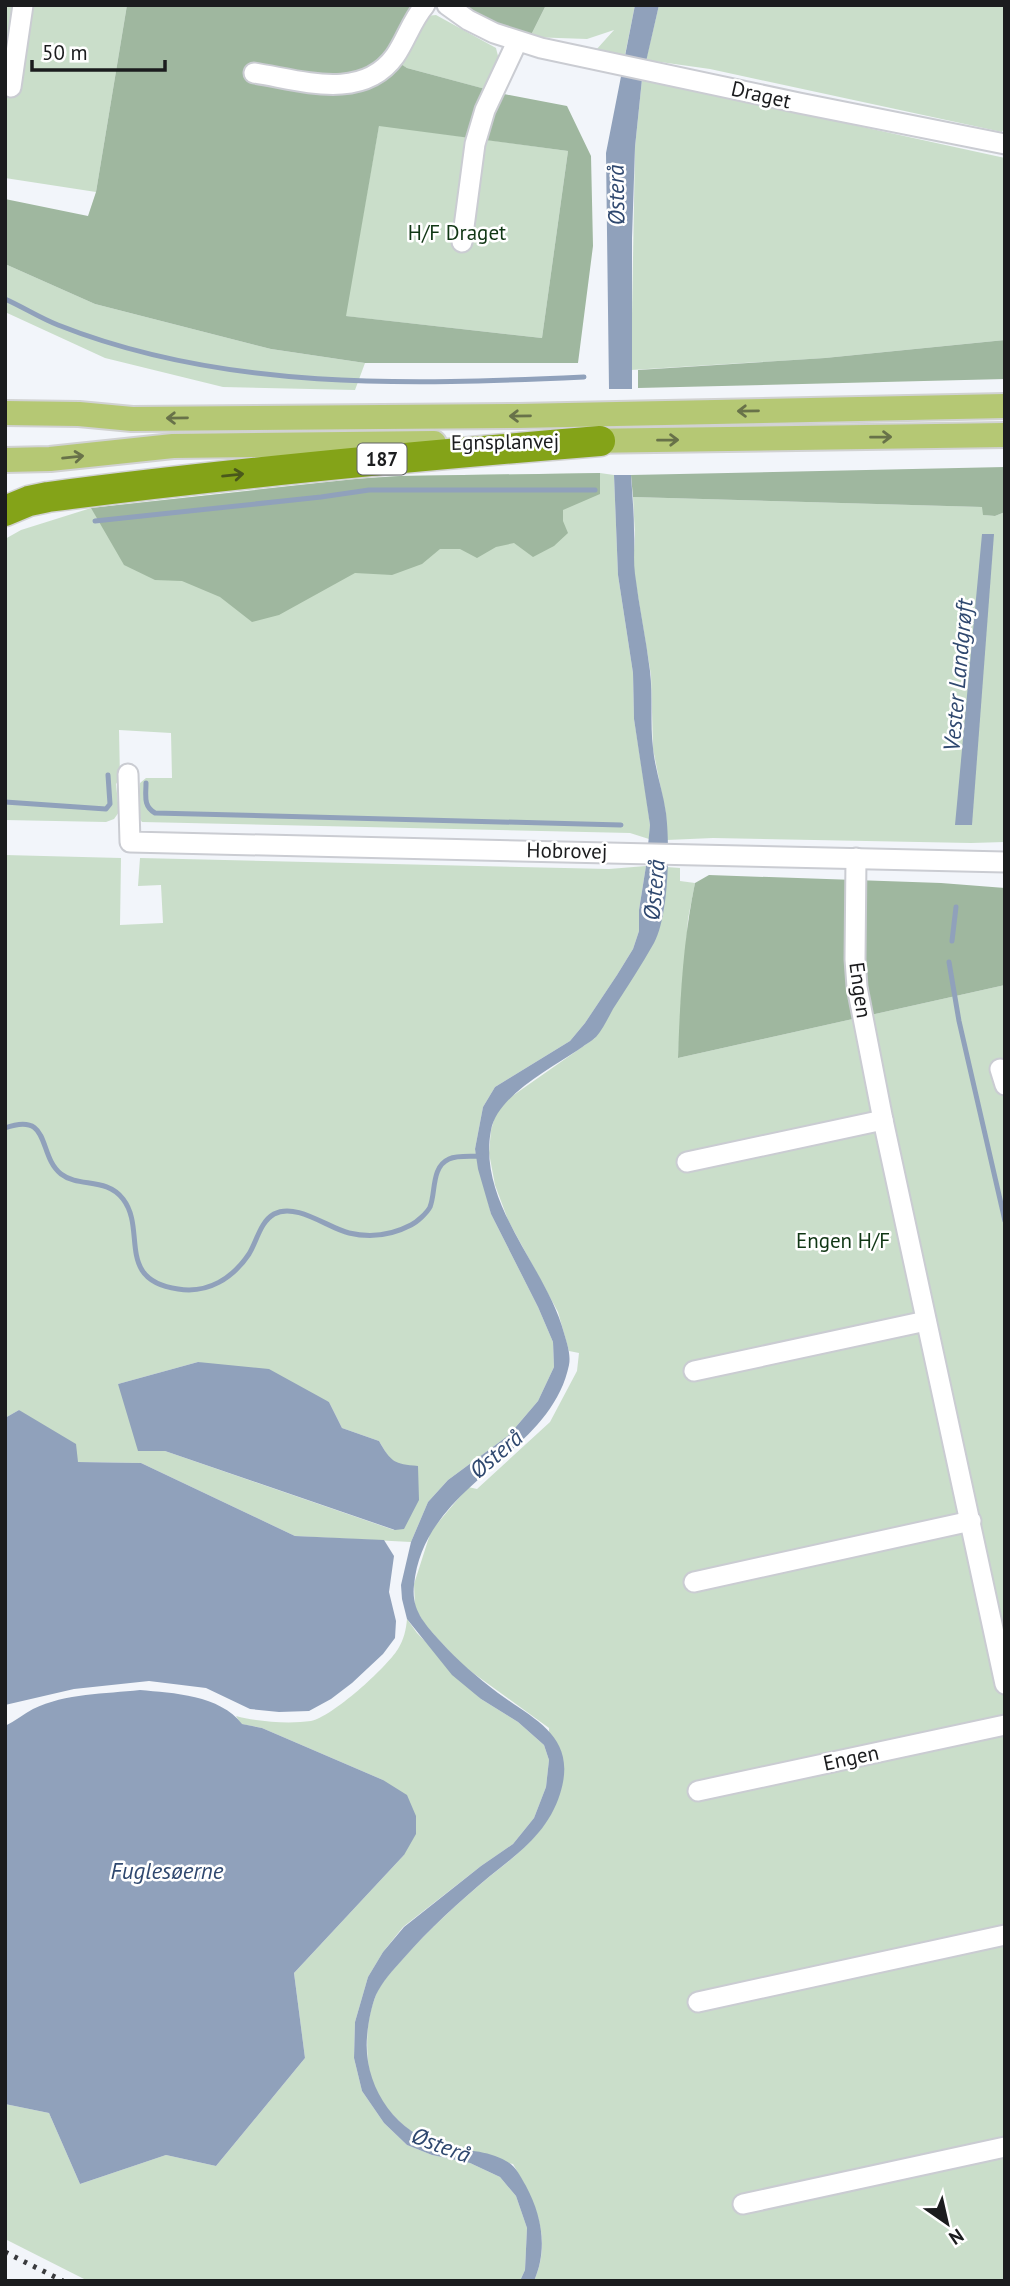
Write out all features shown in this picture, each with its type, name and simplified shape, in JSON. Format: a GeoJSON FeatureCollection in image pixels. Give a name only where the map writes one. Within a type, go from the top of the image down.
{"type":"FeatureCollection","features":[{"type":"Feature","properties":{"kind":"highway","name":"187"},"geometry":{"type":"LineString","coordinates":[[5,511],[48,497],[165,482],[364,460],[600,441]]}},
{"type":"Feature","properties":{"kind":"main road","name":"Egnsplanvej"},"geometry":{"type":"LineString","coordinates":[[5,413],[79,414],[132,419],[492,416],[1005,406]]}},
{"type":"Feature","properties":{"kind":"main road","name":"Egnsplanvej"},"geometry":{"type":"LineString","coordinates":[[5,460],[50,459],[173,446],[1005,435]]}},
{"type":"Feature","properties":{"kind":"street"},"geometry":{"type":"LineString","coordinates":[[11,87],[23,5]]}},
{"type":"Feature","properties":{"kind":"street"},"geometry":{"type":"LineString","coordinates":[[254,73],[329,84],[359,83],[370,79],[393,59],[425,5]]}},
{"type":"Feature","properties":{"kind":"street","name":"Draget"},"geometry":{"type":"LineString","coordinates":[[447,5],[468,20],[517,42],[1005,144]]}},
{"type":"Feature","properties":{"kind":"street"},"geometry":{"type":"LineString","coordinates":[[462,242],[475,144],[485,110],[517,42]]}},
{"type":"Feature","properties":{"kind":"street","name":"Hobrovej"},"geometry":{"type":"LineString","coordinates":[[128,774],[130,842],[1005,862]]}},
{"type":"Feature","properties":{"kind":"street","name":"Engen"},"geometry":{"type":"LineString","coordinates":[[856,858],[855,959],[858,987],[883,1120],[1005,1684]]}},
{"type":"Feature","properties":{"kind":"street"},"geometry":{"type":"LineString","coordinates":[[687,1162],[883,1120]]}},
{"type":"Feature","properties":{"kind":"street"},"geometry":{"type":"LineString","coordinates":[[694,1371],[926,1321]]}},
{"type":"Feature","properties":{"kind":"street"},"geometry":{"type":"LineString","coordinates":[[694,1581],[971,1521]]}},
{"type":"Feature","properties":{"kind":"street","name":"Engen"},"geometry":{"type":"LineString","coordinates":[[698,1791],[1005,1725]]}},
{"type":"Feature","properties":{"kind":"street"},"geometry":{"type":"LineString","coordinates":[[698,2002],[1005,1935]]}},
{"type":"Feature","properties":{"kind":"street"},"geometry":{"type":"LineString","coordinates":[[743,2204],[1005,2147]]}},
{"type":"Feature","properties":{"kind":"green space"},"geometry":{"type":"Polygon","coordinates":[[[5,5],[127,5],[96,192],[5,178],[5,5]]]}},
{"type":"Feature","properties":{"kind":"green space"},"geometry":{"type":"Polygon","coordinates":[[[127,5],[413,5],[390,57],[407,68],[504,94],[567,106],[591,156],[593,246],[578,363],[365,363],[271,349],[95,304],[5,264],[5,199],[88,216],[96,192],[127,5]],[[379,126],[346,316],[542,338],[568,151],[379,126]]]}},
{"type":"Feature","properties":{"kind":"green space"},"geometry":{"type":"Polygon","coordinates":[[[459,5],[546,5],[530,37],[498,27],[459,5]]]}},
{"type":"Feature","properties":{"kind":"green space"},"geometry":{"type":"Polygon","coordinates":[[[546,5],[635,5],[625,55],[596,50],[614,30],[587,39],[530,37],[546,5]]]}},
{"type":"Feature","properties":{"kind":"green space"},"geometry":{"type":"Polygon","coordinates":[[[659,5],[1005,5],[1005,126],[1002,132],[710,69],[646,60],[659,5]]]}},
{"type":"Feature","properties":{"kind":"green space"},"geometry":{"type":"Polygon","coordinates":[[[436,15],[496,48],[499,60],[485,89],[407,68],[397,62],[426,16],[436,15]]]}},
{"type":"Feature","properties":{"kind":"green space"},"geometry":{"type":"Polygon","coordinates":[[[642,79],[1005,158],[1005,340],[825,358],[631,370],[635,147],[642,79]]]}},
{"type":"Feature","properties":{"kind":"green space","name":"H/F Draget"},"geometry":{"type":"Polygon","coordinates":[[[379,125],[568,151],[542,338],[345,316],[379,125]]]}},
{"type":"Feature","properties":{"kind":"green space"},"geometry":{"type":"Polygon","coordinates":[[[5,264],[95,304],[271,349],[365,363],[355,390],[223,387],[105,358],[5,312],[5,264]]]}},
{"type":"Feature","properties":{"kind":"green space"},"geometry":{"type":"Polygon","coordinates":[[[1005,340],[1005,379],[638,388],[638,370],[825,358],[1005,340]]]}},
{"type":"Feature","properties":{"kind":"green space"},"geometry":{"type":"Polygon","coordinates":[[[1005,467],[1005,512],[995,516],[983,515],[982,507],[633,497],[631,475],[1005,467]]]}},
{"type":"Feature","properties":{"kind":"green space"},"geometry":{"type":"Polygon","coordinates":[[[600,473],[614,475],[618,575],[633,673],[634,719],[650,825],[649,839],[630,833],[142,822],[138,816],[140,783],[146,778],[172,778],[171,733],[119,730],[120,778],[116,784],[119,812],[114,819],[106,822],[5,820],[5,539],[21,530],[91,508],[355,479],[600,473]]]}},
{"type":"Feature","properties":{"kind":"green space"},"geometry":{"type":"Polygon","coordinates":[[[600,473],[600,494],[563,510],[563,521],[568,533],[554,546],[533,557],[514,543],[496,547],[477,558],[460,549],[440,549],[422,564],[392,575],[355,573],[279,615],[252,622],[220,597],[182,581],[155,580],[124,565],[91,508],[355,479],[600,473]]]}},
{"type":"Feature","properties":{"kind":"green space"},"geometry":{"type":"Polygon","coordinates":[[[633,497],[983,507],[984,515],[995,516],[1005,512],[1005,842],[713,838],[667,840],[666,814],[653,749],[651,675],[633,566],[633,497]]]}},
{"type":"Feature","properties":{"kind":"green space"},"geometry":{"type":"Polygon","coordinates":[[[5,855],[121,858],[120,925],[163,923],[161,885],[138,886],[140,858],[609,869],[646,866],[639,910],[639,931],[633,949],[585,1023],[570,1041],[495,1087],[483,1107],[475,1149],[491,1214],[553,1342],[554,1367],[538,1401],[509,1435],[448,1480],[428,1502],[411,1542],[295,1536],[141,1463],[78,1462],[19,1410],[5,1418],[5,855]],[[198,1362],[118,1384],[165,1451],[394,1530],[399,1465],[389,1458],[379,1441],[342,1428],[329,1402],[198,1362]]]}},
{"type":"Feature","properties":{"kind":"green space","name":"Engen H/F"},"geometry":{"type":"Polygon","coordinates":[[[666,867],[680,868],[680,881],[695,883],[688,919],[678,1058],[1005,985],[1005,2281],[534,2281],[542,2249],[542,2234],[534,2206],[513,2164],[445,2147],[415,2134],[387,2108],[370,2074],[367,2045],[369,2020],[376,1995],[384,1981],[444,1917],[529,1843],[549,1817],[549,1728],[462,1665],[426,1626],[415,1608],[414,1584],[431,1531],[468,1487],[477,1489],[550,1422],[577,1371],[579,1353],[569,1351],[558,1312],[508,1220],[495,1185],[489,1153],[491,1130],[496,1113],[508,1099],[595,1038],[664,910],[666,867]]]}},
{"type":"Feature","properties":{"kind":"green space"},"geometry":{"type":"Polygon","coordinates":[[[709,875],[941,883],[1005,888],[1005,985],[678,1058],[683,970],[691,905],[695,883],[709,875]]]}},
{"type":"Feature","properties":{"kind":"green space"},"geometry":{"type":"Polygon","coordinates":[[[407,1619],[417,1633],[481,1699],[518,1722],[544,1745],[549,1760],[546,1787],[534,1818],[513,1844],[403,1927],[383,1952],[368,1977],[355,2022],[354,2058],[362,2091],[384,2123],[407,2145],[432,2155],[470,2163],[500,2177],[516,2196],[527,2228],[525,2270],[520,2281],[88,2281],[5,2239],[5,2104],[49,2113],[80,2184],[166,2155],[216,2166],[305,2058],[294,1973],[404,1855],[383,1780],[262,1728],[241,1724],[236,1716],[284,1722],[320,1718],[358,1691],[392,1657],[402,1642],[407,1619]]]}},
{"type":"Feature","properties":{"kind":"water","name":"Østerå"},"geometry":{"type":"Polygon","coordinates":[[[635,5],[659,5],[642,79],[635,147],[632,389],[609,389],[606,153],[635,5]]]}},
{"type":"Feature","properties":{"kind":"water","name":"Østerå"},"geometry":{"type":"Polygon","coordinates":[[[614,475],[631,475],[635,574],[650,671],[654,756],[667,827],[668,861],[663,916],[654,943],[596,1037],[514,1094],[496,1117],[491,1130],[489,1157],[494,1184],[503,1209],[555,1308],[567,1345],[569,1365],[557,1397],[538,1424],[462,1494],[440,1520],[423,1550],[414,1585],[417,1609],[430,1629],[461,1662],[550,1733],[563,1758],[564,1774],[555,1807],[540,1831],[522,1850],[434,1926],[385,1981],[376,1995],[367,2037],[370,2072],[377,2089],[385,2104],[410,2130],[442,2145],[499,2157],[520,2175],[536,2209],[542,2245],[534,2281],[520,2281],[525,2270],[527,2228],[516,2196],[500,2177],[470,2163],[432,2155],[407,2145],[384,2123],[362,2091],[354,2058],[355,2022],[368,1977],[383,1952],[404,1927],[513,1844],[534,1818],[546,1787],[549,1760],[544,1745],[518,1722],[481,1699],[452,1675],[407,1619],[401,1585],[411,1542],[428,1502],[448,1480],[509,1435],[538,1401],[554,1367],[553,1342],[491,1214],[478,1169],[475,1149],[483,1107],[495,1087],[570,1041],[617,975],[633,949],[639,931],[639,910],[650,825],[634,719],[633,673],[618,575],[614,475]]]}},
{"type":"Feature","properties":{"kind":"water"},"geometry":{"type":"Polygon","coordinates":[[[982,534],[994,534],[972,825],[955,825],[982,534]]]}},
{"type":"Feature","properties":{"kind":"water"},"geometry":{"type":"Polygon","coordinates":[[[198,1362],[269,1369],[329,1402],[342,1428],[379,1441],[394,1461],[418,1466],[419,1500],[404,1529],[395,1530],[165,1451],[138,1451],[118,1384],[198,1362]]]}},
{"type":"Feature","properties":{"kind":"water"},"geometry":{"type":"Polygon","coordinates":[[[19,1410],[76,1444],[78,1462],[141,1463],[295,1536],[384,1540],[394,1556],[389,1592],[396,1621],[395,1638],[383,1654],[352,1683],[309,1711],[250,1709],[206,1688],[149,1681],[74,1689],[5,1705],[5,1418],[19,1410]]]}},
{"type":"Feature","properties":{"kind":"water","name":"Fuglesøerne"},"geometry":{"type":"Polygon","coordinates":[[[140,1690],[181,1694],[209,1701],[233,1714],[242,1724],[262,1728],[383,1780],[407,1795],[416,1816],[416,1834],[404,1855],[294,1973],[305,2058],[216,2166],[166,2155],[80,2184],[49,2113],[5,2104],[5,1726],[33,1709],[59,1700],[140,1690]]]}},
{"type":"Feature","properties":{"kind":"waterway"},"geometry":{"type":"LineString","coordinates":[[5,299],[58,325],[121,347],[251,373],[318,379],[451,382],[584,377]]}},
{"type":"Feature","properties":{"kind":"waterway"},"geometry":{"type":"LineString","coordinates":[[95,521],[369,490],[595,490]]}},
{"type":"Feature","properties":{"kind":"waterway"},"geometry":{"type":"LineString","coordinates":[[5,802],[106,809],[110,804],[108,775]]}},
{"type":"Feature","properties":{"kind":"waterway"},"geometry":{"type":"LineString","coordinates":[[146,783],[147,804],[155,813],[621,825]]}},
{"type":"Feature","properties":{"kind":"waterway","name":"Vester Landgrøft"},"geometry":{"type":"LineString","coordinates":[[952,941],[956,907]]}},
{"type":"Feature","properties":{"kind":"waterway","name":"Vester Landgrøft"},"geometry":{"type":"LineString","coordinates":[[949,962],[959,1021],[1005,1221]]}},
{"type":"Feature","properties":{"kind":"waterway"},"geometry":{"type":"LineString","coordinates":[[5,1128],[20,1124],[30,1125],[37,1130],[54,1166],[61,1174],[116,1192],[130,1211],[139,1265],[146,1276],[159,1284],[189,1290],[219,1282],[243,1263],[265,1222],[274,1214],[283,1211],[302,1213],[357,1235],[381,1235],[396,1231],[413,1224],[427,1212],[437,1174],[443,1163],[456,1157],[481,1156]]}},
{"type":"Feature","properties":{"kind":"railway"},"geometry":{"type":"LineString","coordinates":[[5,2252],[63,2281]]}}]}
